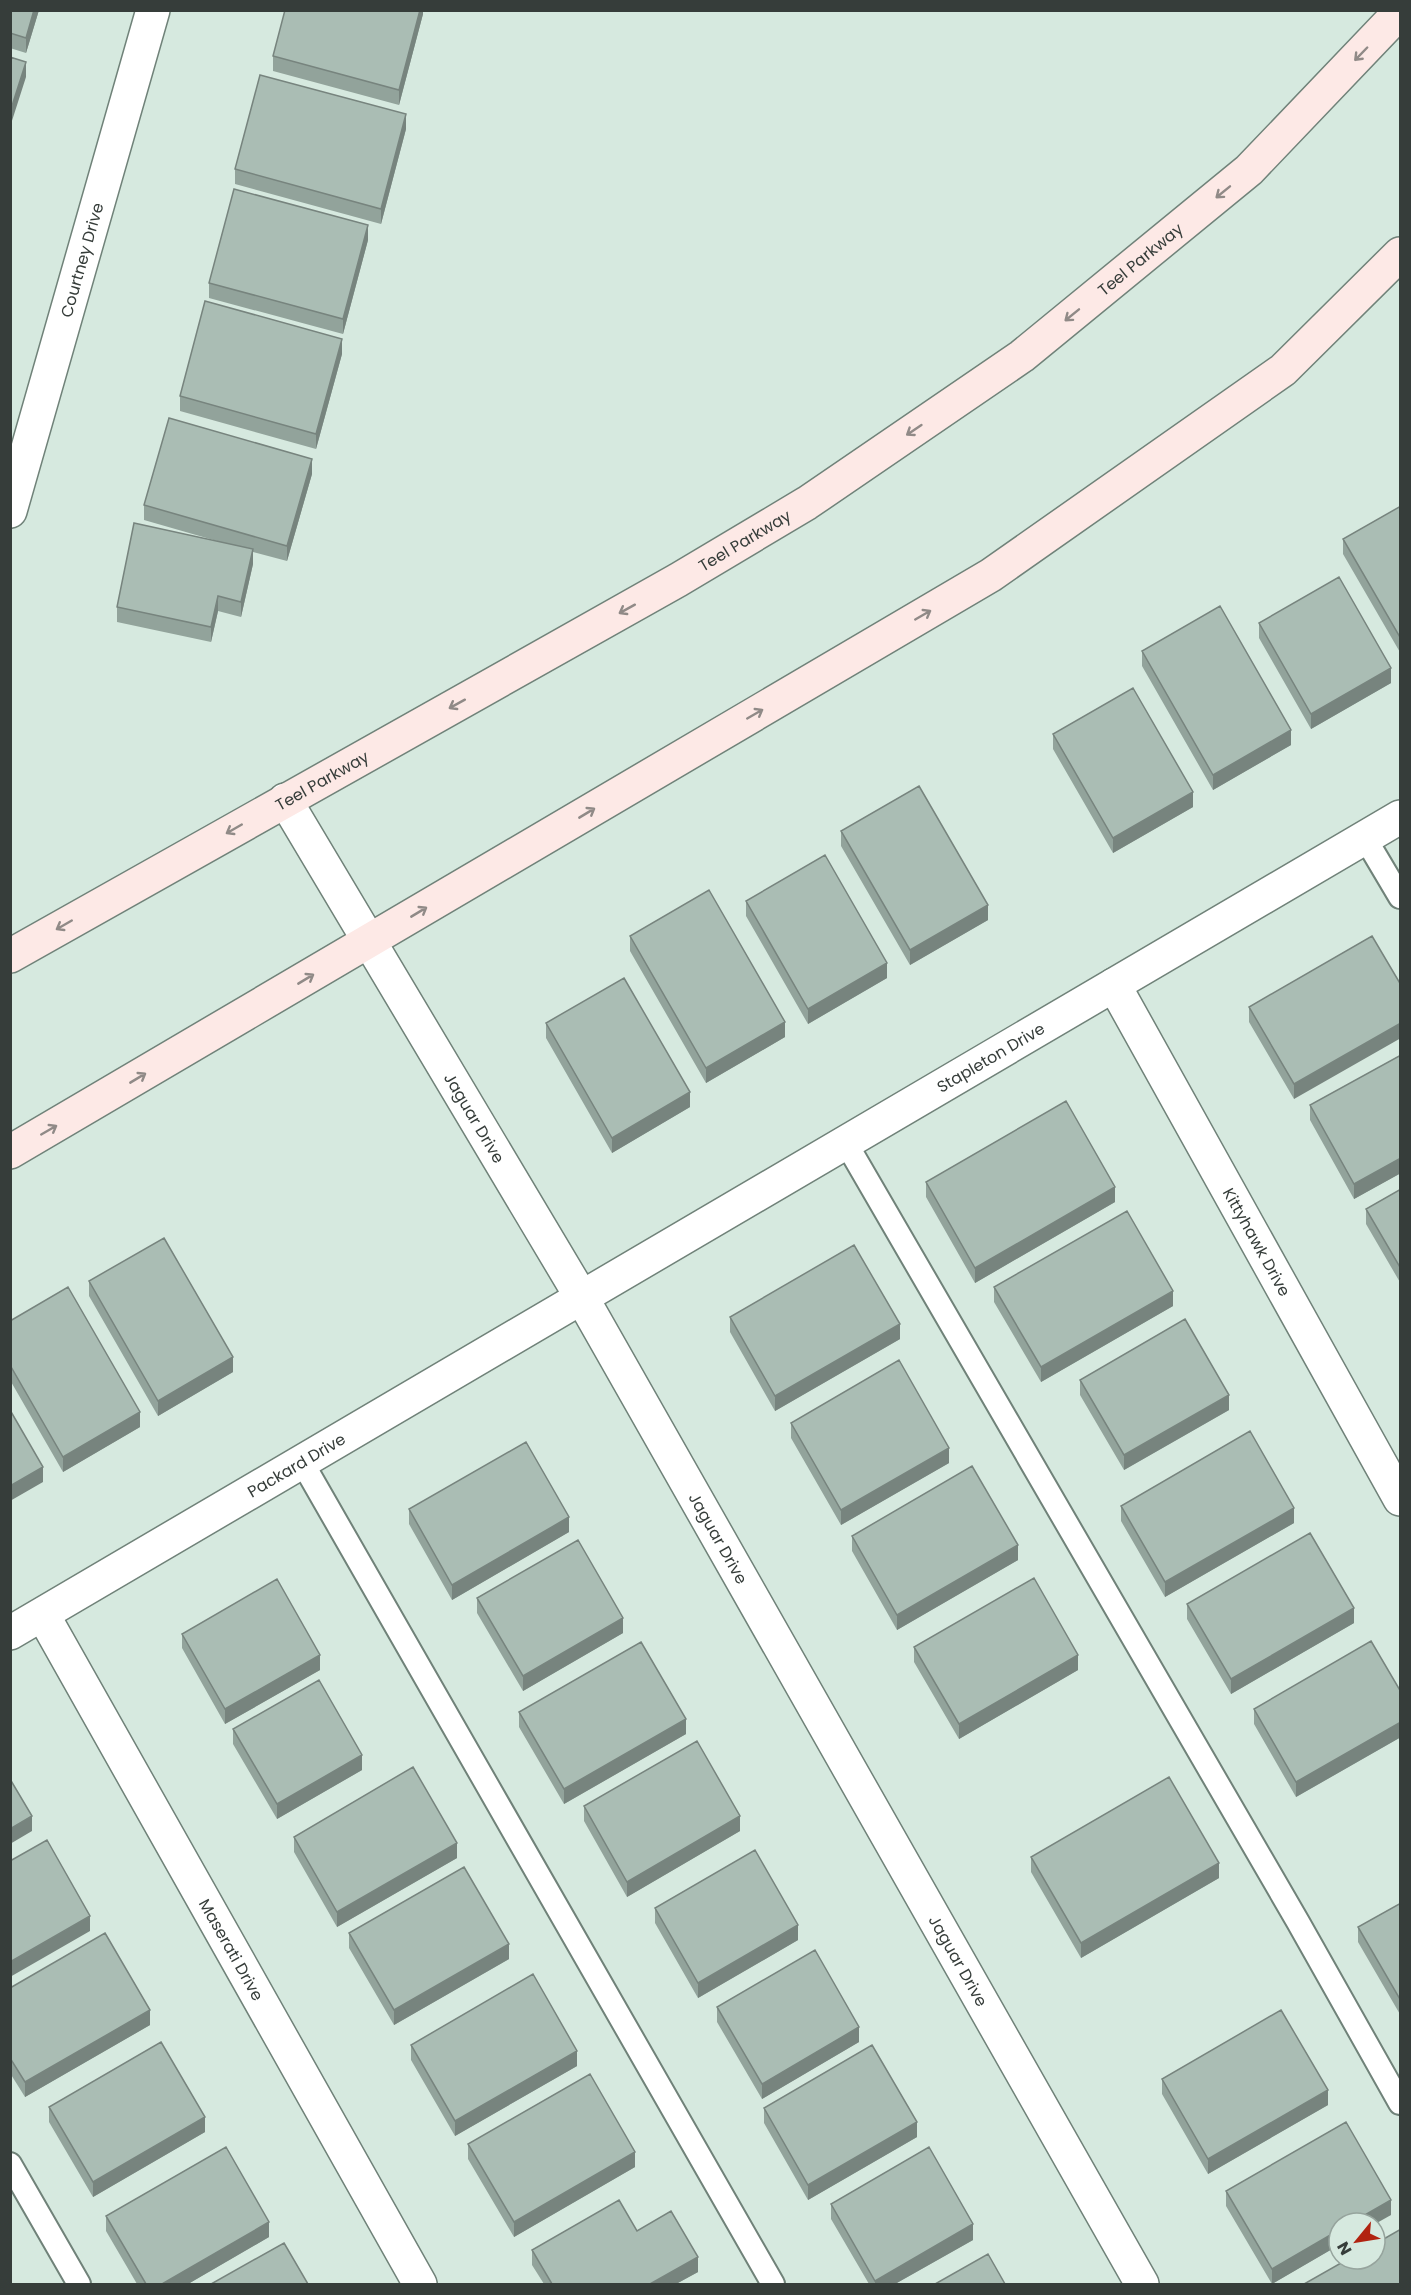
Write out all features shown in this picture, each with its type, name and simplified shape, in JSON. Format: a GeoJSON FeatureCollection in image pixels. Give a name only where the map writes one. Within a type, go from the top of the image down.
{"type":"FeatureCollection","features":[{"type":"Feature","properties":{"kind":"main road","name":"Teel Parkway"},"geometry":{"type":"LineString","coordinates":[[10,956],[678,580],[797,509],[1022,356],[1249,170],[1401,12]]}},
{"type":"Feature","properties":{"kind":"main road"},"geometry":{"type":"LineString","coordinates":[[10,1152],[991,575],[1282,370],[1401,254]]}},
{"type":"Feature","properties":{"kind":"street","name":"Courtney Drive"},"geometry":{"type":"LineString","coordinates":[[10,511],[153,10]]}},
{"type":"Feature","properties":{"kind":"street","name":"Jaguar Drive"},"geometry":{"type":"LineString","coordinates":[[285,800],[582,1298],[1142,2284]]}},
{"type":"Feature","properties":{"kind":"street","name":"Stapleton Drive"},"geometry":{"type":"LineString","coordinates":[[582,1298],[1401,817]]}},
{"type":"Feature","properties":{"kind":"street","name":"Kittyhawk Drive"},"geometry":{"type":"LineString","coordinates":[[1114,985],[1401,1499]]}},
{"type":"Feature","properties":{"kind":"street","name":"Packard Drive"},"geometry":{"type":"LineString","coordinates":[[10,1633],[582,1298]]}},
{"type":"Feature","properties":{"kind":"street","name":"Maserati Drive"},"geometry":{"type":"LineString","coordinates":[[43,1615],[420,2284]]}},
{"type":"Feature","properties":{"kind":"lane"},"geometry":{"type":"LineString","coordinates":[[1365,838],[1401,897]]}},
{"type":"Feature","properties":{"kind":"lane"},"geometry":{"type":"LineString","coordinates":[[846,1143],[1401,2103]]}},
{"type":"Feature","properties":{"kind":"lane"},"geometry":{"type":"LineString","coordinates":[[302,1462],[773,2284]]}},
{"type":"Feature","properties":{"kind":"lane"},"geometry":{"type":"LineString","coordinates":[[10,2164],[79,2284]]}},
{"type":"Feature","properties":{"kind":"building"},"geometry":{"type":"Polygon","coordinates":[[[10,10],[34,10],[26,38],[10,33],[10,10]]]}},
{"type":"Feature","properties":{"kind":"building"},"geometry":{"type":"Polygon","coordinates":[[[285,10],[420,10],[399,90],[273,56],[285,10]]]}},
{"type":"Feature","properties":{"kind":"building"},"geometry":{"type":"Polygon","coordinates":[[[10,57],[26,62],[10,112],[10,57]]]}},
{"type":"Feature","properties":{"kind":"building"},"geometry":{"type":"Polygon","coordinates":[[[260,75],[406,114],[381,209],[235,169],[260,75]]]}},
{"type":"Feature","properties":{"kind":"building"},"geometry":{"type":"Polygon","coordinates":[[[234,189],[368,225],[343,319],[209,283],[234,189]]]}},
{"type":"Feature","properties":{"kind":"building"},"geometry":{"type":"Polygon","coordinates":[[[205,301],[342,339],[316,434],[180,396],[205,301]]]}},
{"type":"Feature","properties":{"kind":"building"},"geometry":{"type":"Polygon","coordinates":[[[169,418],[312,459],[287,546],[144,505],[169,418]]]}},
{"type":"Feature","properties":{"kind":"building"},"geometry":{"type":"Polygon","coordinates":[[[1401,506],[1401,639],[1343,539],[1401,506]]]}},
{"type":"Feature","properties":{"kind":"building"},"geometry":{"type":"Polygon","coordinates":[[[134,523],[253,549],[241,602],[218,596],[211,627],[117,607],[134,523]]]}},
{"type":"Feature","properties":{"kind":"building"},"geometry":{"type":"Polygon","coordinates":[[[1339,577],[1391,668],[1311,714],[1259,623],[1339,577]]]}},
{"type":"Feature","properties":{"kind":"building"},"geometry":{"type":"Polygon","coordinates":[[[1220,606],[1291,730],[1213,775],[1142,651],[1220,606]]]}},
{"type":"Feature","properties":{"kind":"building"},"geometry":{"type":"Polygon","coordinates":[[[1133,688],[1193,792],[1113,838],[1053,734],[1133,688]]]}},
{"type":"Feature","properties":{"kind":"building"},"geometry":{"type":"Polygon","coordinates":[[[919,786],[988,905],[910,950],[841,831],[919,786]]]}},
{"type":"Feature","properties":{"kind":"building"},"geometry":{"type":"Polygon","coordinates":[[[825,855],[887,963],[808,1009],[746,901],[825,855]]]}},
{"type":"Feature","properties":{"kind":"building"},"geometry":{"type":"Polygon","coordinates":[[[709,890],[785,1022],[706,1068],[630,936],[709,890]]]}},
{"type":"Feature","properties":{"kind":"building"},"geometry":{"type":"Polygon","coordinates":[[[1372,936],[1401,985],[1401,1023],[1294,1084],[1249,1007],[1372,936]]]}},
{"type":"Feature","properties":{"kind":"building"},"geometry":{"type":"Polygon","coordinates":[[[624,978],[690,1092],[612,1138],[546,1023],[624,978]]]}},
{"type":"Feature","properties":{"kind":"building"},"geometry":{"type":"Polygon","coordinates":[[[1401,1055],[1401,1158],[1354,1184],[1310,1105],[1401,1055]]]}},
{"type":"Feature","properties":{"kind":"building"},"geometry":{"type":"Polygon","coordinates":[[[1066,1101],[1115,1187],[975,1268],[926,1182],[1066,1101]]]}},
{"type":"Feature","properties":{"kind":"building"},"geometry":{"type":"Polygon","coordinates":[[[1401,1189],[1401,1269],[1366,1209],[1401,1189]]]}},
{"type":"Feature","properties":{"kind":"building"},"geometry":{"type":"Polygon","coordinates":[[[1127,1211],[1173,1291],[1041,1367],[994,1287],[1127,1211]]]}},
{"type":"Feature","properties":{"kind":"building"},"geometry":{"type":"Polygon","coordinates":[[[164,1238],[233,1357],[158,1401],[89,1281],[164,1238]]]}},
{"type":"Feature","properties":{"kind":"building"},"geometry":{"type":"Polygon","coordinates":[[[854,1245],[900,1324],[775,1396],[730,1317],[854,1245]]]}},
{"type":"Feature","properties":{"kind":"building"},"geometry":{"type":"Polygon","coordinates":[[[68,1287],[140,1412],[63,1457],[10,1365],[10,1321],[68,1287]]]}},
{"type":"Feature","properties":{"kind":"building"},"geometry":{"type":"Polygon","coordinates":[[[1185,1319],[1229,1395],[1124,1455],[1080,1380],[1185,1319]]]}},
{"type":"Feature","properties":{"kind":"building"},"geometry":{"type":"Polygon","coordinates":[[[899,1360],[949,1448],[841,1510],[791,1423],[899,1360]]]}},
{"type":"Feature","properties":{"kind":"building"},"geometry":{"type":"Polygon","coordinates":[[[10,1410],[43,1467],[10,1486],[10,1410]]]}},
{"type":"Feature","properties":{"kind":"building"},"geometry":{"type":"Polygon","coordinates":[[[1250,1431],[1294,1508],[1165,1582],[1121,1506],[1250,1431]]]}},
{"type":"Feature","properties":{"kind":"building"},"geometry":{"type":"Polygon","coordinates":[[[526,1442],[569,1517],[452,1585],[409,1509],[526,1442]]]}},
{"type":"Feature","properties":{"kind":"building"},"geometry":{"type":"Polygon","coordinates":[[[972,1466],[1018,1545],[897,1615],[852,1536],[972,1466]]]}},
{"type":"Feature","properties":{"kind":"building"},"geometry":{"type":"Polygon","coordinates":[[[1310,1533],[1354,1608],[1231,1679],[1187,1604],[1310,1533]]]}},
{"type":"Feature","properties":{"kind":"building"},"geometry":{"type":"Polygon","coordinates":[[[578,1540],[623,1618],[523,1676],[477,1598],[578,1540]]]}},
{"type":"Feature","properties":{"kind":"building"},"geometry":{"type":"Polygon","coordinates":[[[1034,1578],[1078,1655],[959,1724],[914,1647],[1034,1578]]]}},
{"type":"Feature","properties":{"kind":"building"},"geometry":{"type":"Polygon","coordinates":[[[277,1579],[320,1655],[225,1709],[182,1634],[277,1579]]]}},
{"type":"Feature","properties":{"kind":"building"},"geometry":{"type":"Polygon","coordinates":[[[1371,1641],[1401,1692],[1401,1722],[1296,1782],[1254,1709],[1371,1641]]]}},
{"type":"Feature","properties":{"kind":"building"},"geometry":{"type":"Polygon","coordinates":[[[641,1642],[686,1719],[564,1789],[519,1712],[641,1642]]]}},
{"type":"Feature","properties":{"kind":"building"},"geometry":{"type":"Polygon","coordinates":[[[319,1680],[362,1755],[277,1804],[233,1729],[319,1680]]]}},
{"type":"Feature","properties":{"kind":"building"},"geometry":{"type":"Polygon","coordinates":[[[697,1741],[740,1816],[627,1882],[584,1806],[697,1741]]]}},
{"type":"Feature","properties":{"kind":"building"},"geometry":{"type":"Polygon","coordinates":[[[413,1767],[457,1843],[337,1912],[294,1837],[413,1767]]]}},
{"type":"Feature","properties":{"kind":"building"},"geometry":{"type":"Polygon","coordinates":[[[1169,1777],[1219,1863],[1081,1943],[1031,1857],[1169,1777]]]}},
{"type":"Feature","properties":{"kind":"building"},"geometry":{"type":"Polygon","coordinates":[[[10,1779],[32,1816],[10,1829],[10,1779]]]}},
{"type":"Feature","properties":{"kind":"building"},"geometry":{"type":"Polygon","coordinates":[[[47,1840],[90,1916],[10,1962],[10,1861],[47,1840]]]}},
{"type":"Feature","properties":{"kind":"building"},"geometry":{"type":"Polygon","coordinates":[[[755,1850],[798,1925],[698,1983],[655,1908],[755,1850]]]}},
{"type":"Feature","properties":{"kind":"building"},"geometry":{"type":"Polygon","coordinates":[[[464,1867],[509,1944],[394,2010],[349,1933],[464,1867]]]}},
{"type":"Feature","properties":{"kind":"building"},"geometry":{"type":"Polygon","coordinates":[[[1401,1903],[1401,2001],[1358,1927],[1401,1903]]]}},
{"type":"Feature","properties":{"kind":"building"},"geometry":{"type":"Polygon","coordinates":[[[105,1933],[150,2010],[25,2082],[10,2058],[10,1988],[105,1933]]]}},
{"type":"Feature","properties":{"kind":"building"},"geometry":{"type":"Polygon","coordinates":[[[815,1950],[859,2027],[762,2084],[717,2007],[815,1950]]]}},
{"type":"Feature","properties":{"kind":"building"},"geometry":{"type":"Polygon","coordinates":[[[533,1974],[577,2051],[455,2121],[411,2045],[533,1974]]]}},
{"type":"Feature","properties":{"kind":"building"},"geometry":{"type":"Polygon","coordinates":[[[1281,2010],[1328,2090],[1208,2159],[1162,2079],[1281,2010]]]}},
{"type":"Feature","properties":{"kind":"building"},"geometry":{"type":"Polygon","coordinates":[[[161,2042],[205,2117],[93,2182],[49,2107],[161,2042]]]}},
{"type":"Feature","properties":{"kind":"building"},"geometry":{"type":"Polygon","coordinates":[[[872,2045],[917,2122],[808,2185],[764,2108],[872,2045]]]}},
{"type":"Feature","properties":{"kind":"building"},"geometry":{"type":"Polygon","coordinates":[[[590,2074],[635,2152],[514,2222],[468,2144],[590,2074]]]}},
{"type":"Feature","properties":{"kind":"building"},"geometry":{"type":"Polygon","coordinates":[[[1346,2122],[1391,2200],[1372,2211],[1327,2211],[1327,2237],[1272,2269],[1226,2191],[1346,2122]]]}},
{"type":"Feature","properties":{"kind":"building"},"geometry":{"type":"Polygon","coordinates":[[[226,2147],[269,2222],[162,2284],[146,2284],[106,2216],[226,2147]]]}},
{"type":"Feature","properties":{"kind":"building"},"geometry":{"type":"Polygon","coordinates":[[[929,2147],[973,2224],[875,2281],[831,2204],[929,2147]]]}},
{"type":"Feature","properties":{"kind":"building"},"geometry":{"type":"Polygon","coordinates":[[[619,2200],[637,2231],[671,2211],[698,2257],[650,2284],[552,2284],[532,2250],[619,2200]]]}},
{"type":"Feature","properties":{"kind":"building"},"geometry":{"type":"Polygon","coordinates":[[[1401,2229],[1401,2284],[1304,2284],[1327,2271],[1387,2271],[1387,2237],[1401,2229]]]}},
{"type":"Feature","properties":{"kind":"building"},"geometry":{"type":"Polygon","coordinates":[[[284,2243],[308,2284],[211,2284],[284,2243]]]}},
{"type":"Feature","properties":{"kind":"building"},"geometry":{"type":"Polygon","coordinates":[[[988,2254],[1005,2284],[935,2284],[988,2254]]]}}]}
